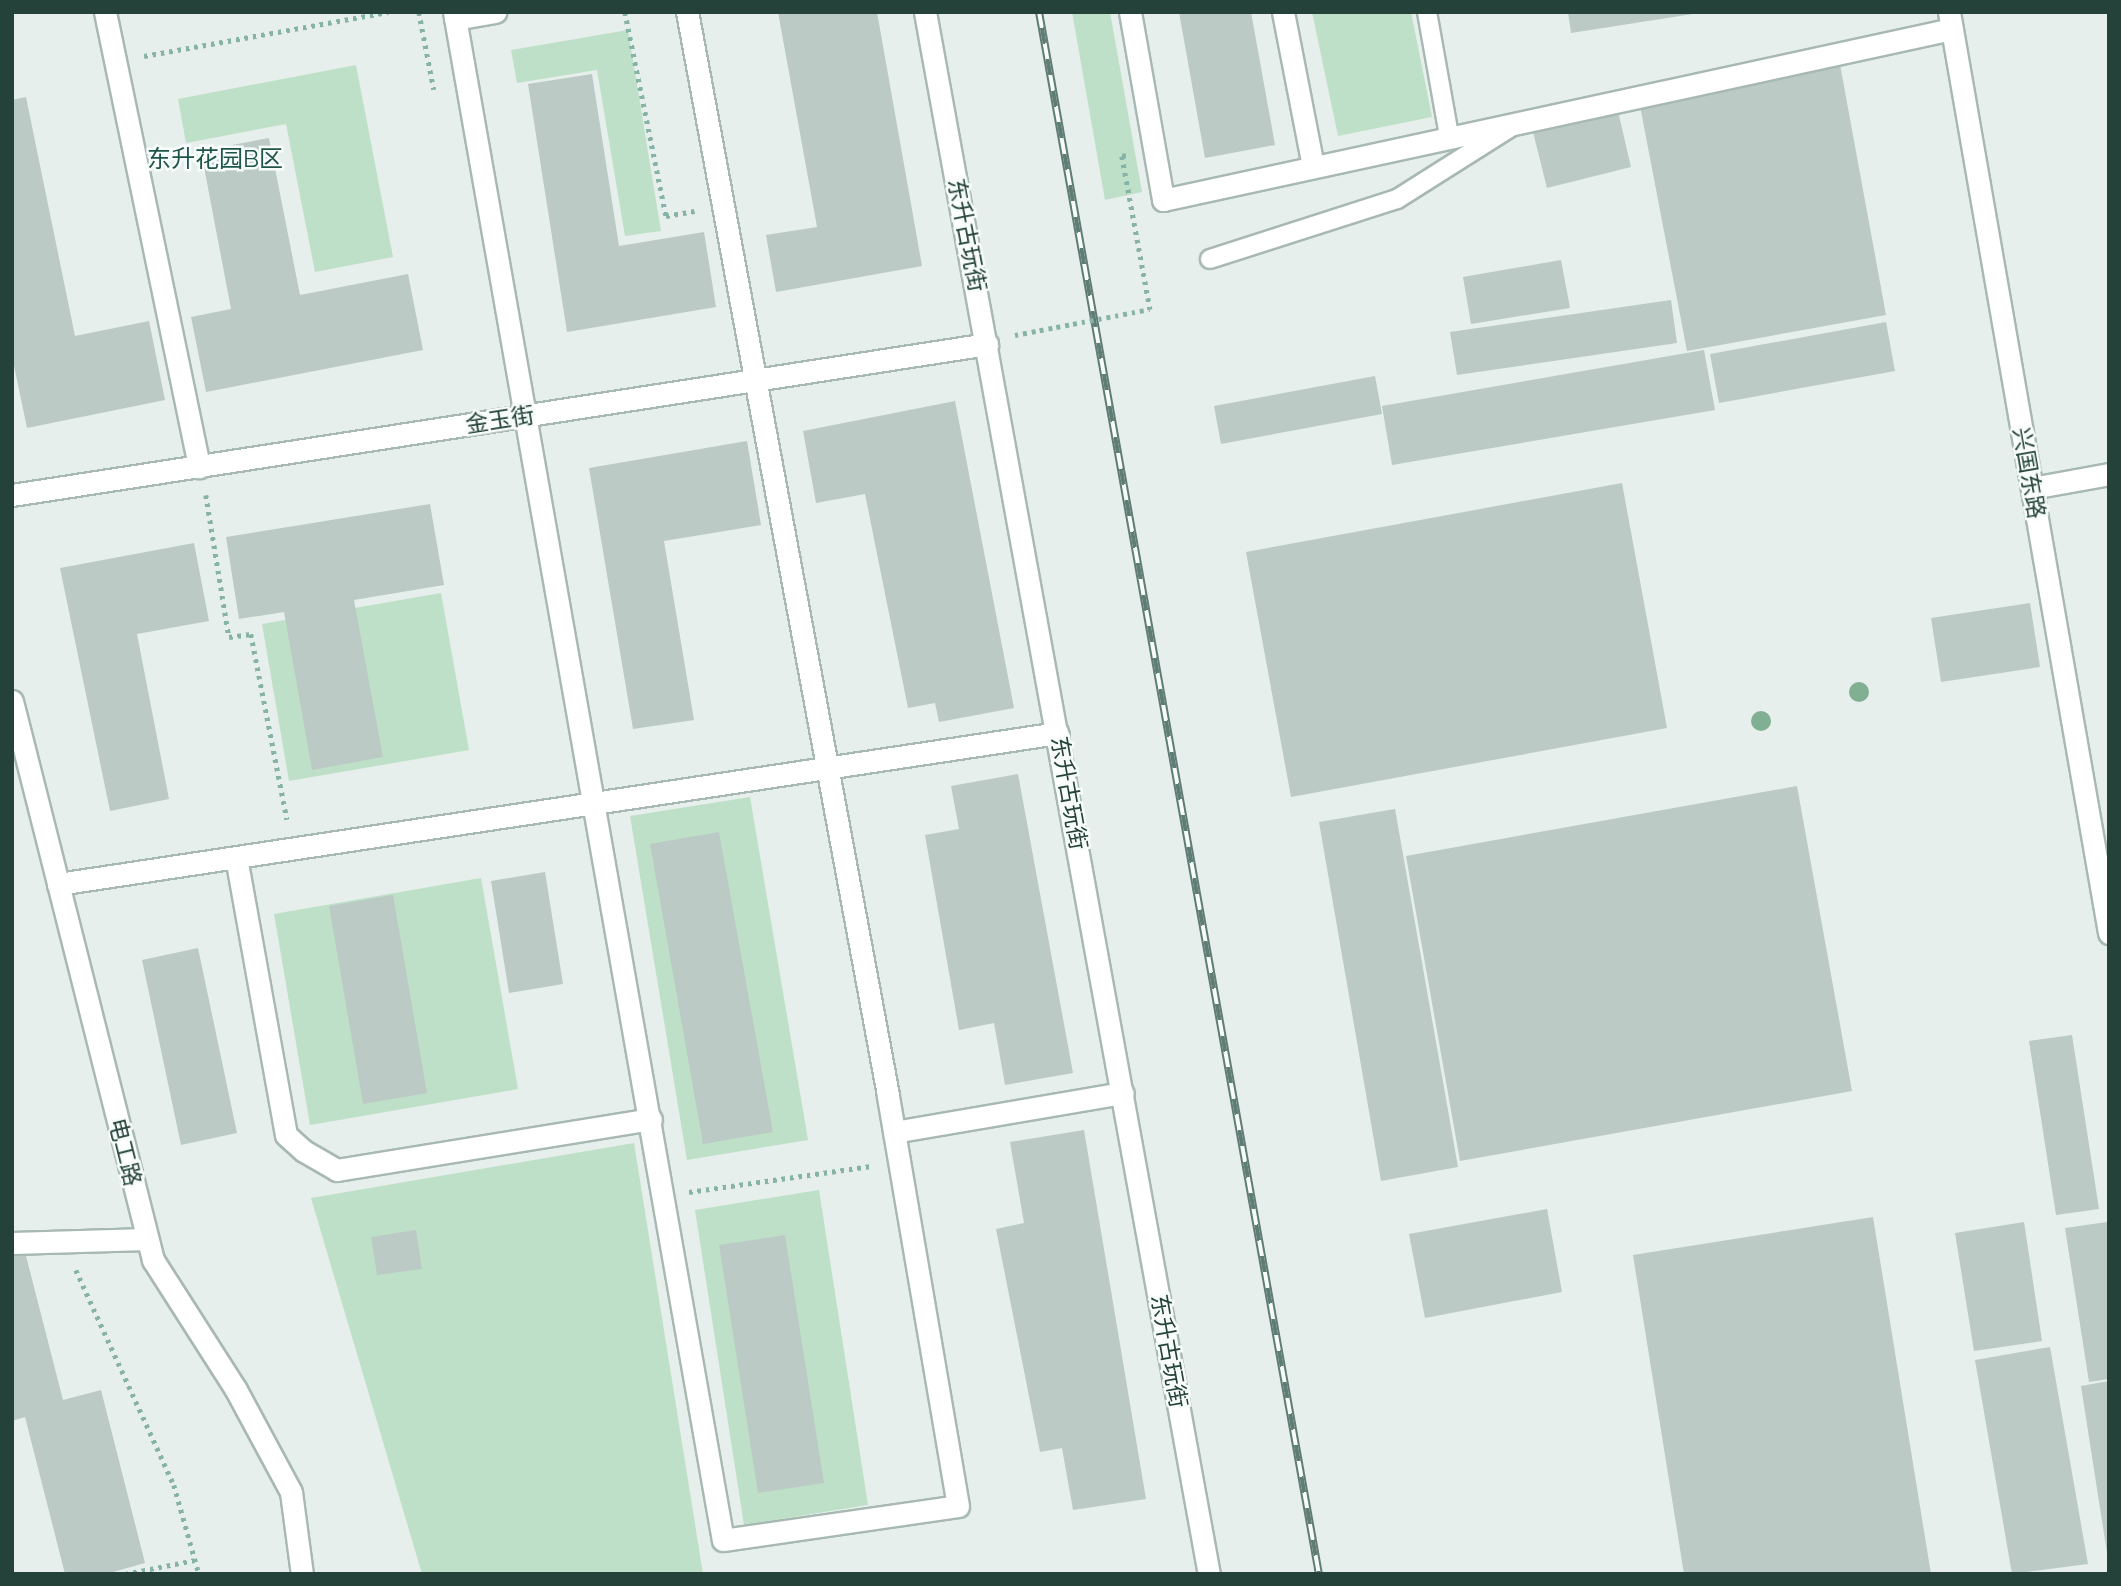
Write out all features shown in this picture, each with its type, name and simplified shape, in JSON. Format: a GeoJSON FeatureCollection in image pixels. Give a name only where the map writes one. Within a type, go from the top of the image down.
{"type":"FeatureCollection","features":[{"type":"Feature","properties":{"kind":"street"},"geometry":{"type":"LineString","coordinates":[[105,12],[199,467]]}},
{"type":"Feature","properties":{"kind":"street"},"geometry":{"type":"LineString","coordinates":[[495,12],[454,16],[528,415],[723,1540],[958,1506],[900,1161],[687,12]]}},
{"type":"Feature","properties":{"kind":"street","name":"东升古玩街"},"geometry":{"type":"LineString","coordinates":[[925,12],[1209,1574]]}},
{"type":"Feature","properties":{"kind":"street"},"geometry":{"type":"LineString","coordinates":[[1130,12],[1163,200],[1951,21]]}},
{"type":"Feature","properties":{"kind":"street"},"geometry":{"type":"LineString","coordinates":[[1283,12],[1314,166]]}},
{"type":"Feature","properties":{"kind":"street","name":"兴国东路"},"geometry":{"type":"LineString","coordinates":[[1951,21],[2109,933]]}},
{"type":"Feature","properties":{"kind":"street","name":"金玉街"},"geometry":{"type":"LineString","coordinates":[[12,495],[987,344]]}},
{"type":"Feature","properties":{"kind":"street"},"geometry":{"type":"LineString","coordinates":[[2032,488],[2109,474]]}},
{"type":"Feature","properties":{"kind":"street","name":"电工路"},"geometry":{"type":"LineString","coordinates":[[12,701],[153,1261],[235,1388],[290,1492],[302,1574]]}},
{"type":"Feature","properties":{"kind":"street"},"geometry":{"type":"LineString","coordinates":[[58,884],[1058,733]]}},
{"type":"Feature","properties":{"kind":"street"},"geometry":{"type":"LineString","coordinates":[[236,857],[286,1135],[304,1151],[337,1170],[651,1119]]}},
{"type":"Feature","properties":{"kind":"street"},"geometry":{"type":"LineString","coordinates":[[894,1132],[1123,1093]]}},
{"type":"Feature","properties":{"kind":"street"},"geometry":{"type":"LineString","coordinates":[[12,1244],[147,1239]]}},
{"type":"Feature","properties":{"kind":"lane"},"geometry":{"type":"LineString","coordinates":[[1427,12],[1448,135]]}},
{"type":"Feature","properties":{"kind":"lane"},"geometry":{"type":"LineString","coordinates":[[1210,259],[1397,199],[1523,120]]}},
{"type":"Feature","properties":{"kind":"path"},"geometry":{"type":"LineString","coordinates":[[116,61],[388,12]]}},
{"type":"Feature","properties":{"kind":"path"},"geometry":{"type":"LineString","coordinates":[[625,12],[666,216],[723,206]]}},
{"type":"Feature","properties":{"kind":"path"},"geometry":{"type":"LineString","coordinates":[[1015,335],[1150,309],[1122,156]]}},
{"type":"Feature","properties":{"kind":"path"},"geometry":{"type":"LineString","coordinates":[[199,467],[229,637],[251,634],[293,849]]}},
{"type":"Feature","properties":{"kind":"path"},"geometry":{"type":"LineString","coordinates":[[664,1196],[900,1161]]}},
{"type":"Feature","properties":{"kind":"path"},"geometry":{"type":"LineString","coordinates":[[63,1241],[174,1485],[199,1574]]}},
{"type":"Feature","properties":{"kind":"path"},"geometry":{"type":"LineString","coordinates":[[125,1574],[195,1560]]}},
{"type":"Feature","properties":{"kind":"green space"},"geometry":{"type":"Polygon","coordinates":[[[1072,12],[1110,12],[1142,192],[1105,200],[1072,12]]]}},
{"type":"Feature","properties":{"kind":"green space"},"geometry":{"type":"Polygon","coordinates":[[[1312,12],[1411,12],[1432,117],[1338,136],[1312,12]]]}},
{"type":"Feature","properties":{"kind":"green space"},"geometry":{"type":"Polygon","coordinates":[[[628,30],[661,231],[625,236],[597,70],[517,83],[511,50],[628,30]]]}},
{"type":"Feature","properties":{"kind":"green space"},"geometry":{"type":"Polygon","coordinates":[[[356,65],[393,257],[315,272],[286,124],[186,143],[178,99],[356,65]]]}},
{"type":"Feature","properties":{"kind":"green space"},"geometry":{"type":"Polygon","coordinates":[[[441,593],[469,750],[289,781],[262,624],[441,593]]]}},
{"type":"Feature","properties":{"kind":"green space"},"geometry":{"type":"Polygon","coordinates":[[[750,797],[808,1140],[687,1160],[630,816],[750,797]]]}},
{"type":"Feature","properties":{"kind":"green space"},"geometry":{"type":"Polygon","coordinates":[[[481,878],[518,1089],[310,1125],[274,914],[481,878]]]}},
{"type":"Feature","properties":{"kind":"green space"},"geometry":{"type":"Polygon","coordinates":[[[634,1143],[703,1574],[422,1574],[311,1198],[634,1143]]]}},
{"type":"Feature","properties":{"kind":"green space"},"geometry":{"type":"Polygon","coordinates":[[[819,1190],[868,1505],[744,1525],[695,1210],[819,1190]]]}},
{"type":"Feature","properties":{"kind":"building"},"geometry":{"type":"Polygon","coordinates":[[[778,12],[877,12],[922,266],[776,292],[766,235],[817,227],[778,12]]]}},
{"type":"Feature","properties":{"kind":"building"},"geometry":{"type":"Polygon","coordinates":[[[1179,12],[1251,12],[1275,145],[1205,158],[1179,12]]]}},
{"type":"Feature","properties":{"kind":"building"},"geometry":{"type":"Polygon","coordinates":[[[1568,12],[1693,12],[1693,14],[1571,33],[1568,12]]]}},
{"type":"Feature","properties":{"kind":"building"},"geometry":{"type":"Polygon","coordinates":[[[1839,59],[1886,315],[1687,351],[1640,106],[1839,59]]]}},
{"type":"Feature","properties":{"kind":"building"},"geometry":{"type":"Polygon","coordinates":[[[592,74],[619,246],[704,232],[716,307],[567,332],[528,84],[592,74]]]}},
{"type":"Feature","properties":{"kind":"building"},"geometry":{"type":"Polygon","coordinates":[[[26,97],[75,336],[149,321],[165,400],[27,428],[12,356],[12,100],[26,97]]]}},
{"type":"Feature","properties":{"kind":"building"},"geometry":{"type":"Polygon","coordinates":[[[1617,107],[1631,167],[1547,188],[1532,128],[1617,107]]]}},
{"type":"Feature","properties":{"kind":"building"},"geometry":{"type":"Polygon","coordinates":[[[269,138],[300,295],[408,274],[423,350],[206,392],[191,317],[231,309],[201,151],[269,138]]]}},
{"type":"Feature","properties":{"kind":"building"},"geometry":{"type":"Polygon","coordinates":[[[1561,260],[1570,308],[1471,324],[1463,277],[1561,260]]]}},
{"type":"Feature","properties":{"kind":"building"},"geometry":{"type":"Polygon","coordinates":[[[1671,300],[1677,343],[1457,375],[1450,332],[1671,300]]]}},
{"type":"Feature","properties":{"kind":"building"},"geometry":{"type":"Polygon","coordinates":[[[1886,322],[1895,371],[1719,403],[1710,354],[1886,322]]]}},
{"type":"Feature","properties":{"kind":"building"},"geometry":{"type":"Polygon","coordinates":[[[1704,350],[1715,410],[1392,465],[1382,406],[1704,350]]]}},
{"type":"Feature","properties":{"kind":"building"},"geometry":{"type":"Polygon","coordinates":[[[1375,376],[1382,414],[1221,444],[1214,406],[1375,376]]]}},
{"type":"Feature","properties":{"kind":"building"},"geometry":{"type":"Polygon","coordinates":[[[955,401],[1014,708],[939,722],[935,703],[908,708],[865,494],[816,503],[803,431],[955,401]]]}},
{"type":"Feature","properties":{"kind":"building"},"geometry":{"type":"Polygon","coordinates":[[[747,441],[761,525],[664,541],[694,720],[633,729],[589,468],[747,441]]]}},
{"type":"Feature","properties":{"kind":"building"},"geometry":{"type":"Polygon","coordinates":[[[1622,483],[1667,728],[1291,797],[1246,552],[1622,483]]]}},
{"type":"Feature","properties":{"kind":"building"},"geometry":{"type":"Polygon","coordinates":[[[430,504],[444,585],[354,600],[383,757],[312,770],[284,612],[239,619],[226,537],[430,504]]]}},
{"type":"Feature","properties":{"kind":"building"},"geometry":{"type":"Polygon","coordinates":[[[194,543],[209,621],[137,634],[169,799],[110,811],[60,568],[194,543]]]}},
{"type":"Feature","properties":{"kind":"building"},"geometry":{"type":"Polygon","coordinates":[[[2030,603],[2040,667],[1941,682],[1931,618],[2030,603]]]}},
{"type":"Feature","properties":{"kind":"building"},"geometry":{"type":"Polygon","coordinates":[[[1018,774],[1073,1073],[1005,1085],[994,1023],[959,1030],[925,835],[959,829],[951,786],[1018,774]]]}},
{"type":"Feature","properties":{"kind":"building"},"geometry":{"type":"Polygon","coordinates":[[[1797,786],[1852,1091],[1460,1161],[1406,856],[1797,786]]]}},
{"type":"Feature","properties":{"kind":"building"},"geometry":{"type":"Polygon","coordinates":[[[1395,809],[1458,1167],[1381,1181],[1319,822],[1395,809]]]}},
{"type":"Feature","properties":{"kind":"building"},"geometry":{"type":"Polygon","coordinates":[[[719,832],[773,1132],[703,1144],[650,844],[719,832]]]}},
{"type":"Feature","properties":{"kind":"building"},"geometry":{"type":"Polygon","coordinates":[[[545,872],[563,984],[509,993],[491,881],[545,872]]]}},
{"type":"Feature","properties":{"kind":"building"},"geometry":{"type":"Polygon","coordinates":[[[393,895],[427,1093],[363,1104],[329,906],[393,895]]]}},
{"type":"Feature","properties":{"kind":"building"},"geometry":{"type":"Polygon","coordinates":[[[198,948],[237,1133],[181,1145],[142,960],[198,948]]]}},
{"type":"Feature","properties":{"kind":"building"},"geometry":{"type":"Polygon","coordinates":[[[2072,1035],[2099,1209],[2056,1215],[2029,1041],[2072,1035]]]}},
{"type":"Feature","properties":{"kind":"building"},"geometry":{"type":"Polygon","coordinates":[[[1084,1130],[1146,1499],[1073,1510],[1062,1448],[1040,1452],[996,1229],[1024,1223],[1010,1142],[1084,1130]]]}},
{"type":"Feature","properties":{"kind":"building"},"geometry":{"type":"Polygon","coordinates":[[[1547,1209],[1562,1292],[1425,1318],[1409,1234],[1547,1209]]]}},
{"type":"Feature","properties":{"kind":"building"},"geometry":{"type":"Polygon","coordinates":[[[1873,1217],[1931,1574],[1684,1574],[1633,1255],[1873,1217]]]}},
{"type":"Feature","properties":{"kind":"building"},"geometry":{"type":"Polygon","coordinates":[[[2024,1222],[2042,1341],[1974,1351],[1955,1233],[2024,1222]]]}},
{"type":"Feature","properties":{"kind":"building"},"geometry":{"type":"Polygon","coordinates":[[[2107,1222],[2109,1379],[2089,1382],[2065,1228],[2107,1222]]]}},
{"type":"Feature","properties":{"kind":"building"},"geometry":{"type":"Polygon","coordinates":[[[416,1230],[422,1269],[377,1275],[371,1237],[416,1230]]]}},
{"type":"Feature","properties":{"kind":"building"},"geometry":{"type":"Polygon","coordinates":[[[785,1235],[824,1483],[758,1493],[719,1245],[785,1235]]]}},
{"type":"Feature","properties":{"kind":"building"},"geometry":{"type":"Polygon","coordinates":[[[24,1248],[63,1400],[101,1390],[145,1563],[106,1574],[65,1574],[25,1417],[12,1421],[12,1251],[24,1248]]]}},
{"type":"Feature","properties":{"kind":"building"},"geometry":{"type":"Polygon","coordinates":[[[2050,1347],[2088,1564],[2012,1574],[1975,1360],[2050,1347]]]}},
{"type":"Feature","properties":{"kind":"building"},"geometry":{"type":"Polygon","coordinates":[[[2109,1381],[2109,1553],[2107,1553],[2081,1386],[2109,1381]]]}},
{"type":"Feature","properties":{"kind":"railway"},"geometry":{"type":"LineString","coordinates":[[1039,12],[1319,1574]]}},
{"type":"Feature","properties":{"kind":"district","name":"东升花园B区"},"geometry":{"type":"Point","coordinates":[215,159]}}]}
